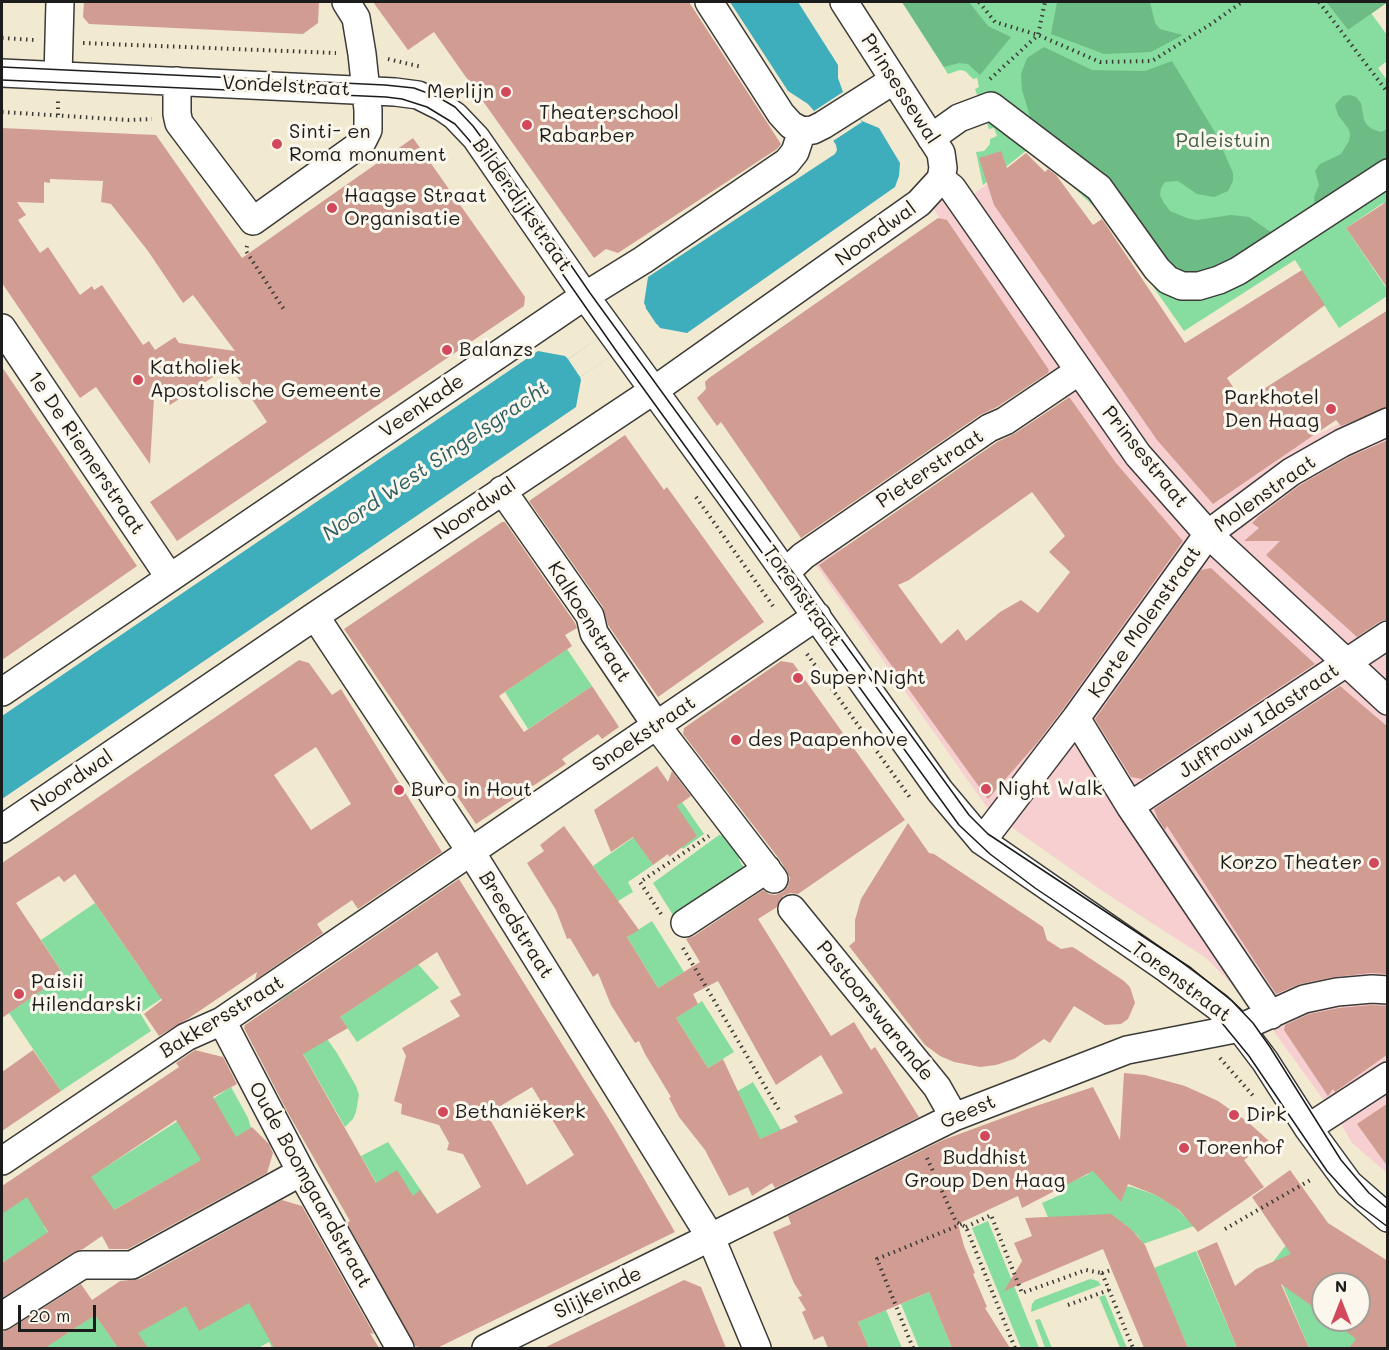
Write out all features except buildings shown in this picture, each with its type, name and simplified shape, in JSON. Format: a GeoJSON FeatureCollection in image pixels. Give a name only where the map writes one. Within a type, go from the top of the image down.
{"type":"FeatureCollection","features":[{"type":"Feature","properties":{"kind":"street"},"geometry":{"type":"LineString","coordinates":[[58,76],[60,2]]}},
{"type":"Feature","properties":{"kind":"street"},"geometry":{"type":"LineString","coordinates":[[346,2],[356,18],[366,90]]}},
{"type":"Feature","properties":{"kind":"street"},"geometry":{"type":"LineString","coordinates":[[709,2],[781,114],[791,125],[813,128],[894,80]]}},
{"type":"Feature","properties":{"kind":"street","name":"Prinsessewal"},"geometry":{"type":"LineString","coordinates":[[844,2],[941,153],[941,179]]}},
{"type":"Feature","properties":{"kind":"street","name":"Vondelstraat"},"geometry":{"type":"LineString","coordinates":[[2,73],[366,90],[368,130],[358,146],[253,221]]}},
{"type":"Feature","properties":{"kind":"street"},"geometry":{"type":"LineString","coordinates":[[177,81],[177,114],[180,123],[253,221]]}},
{"type":"Feature","properties":{"kind":"street","name":"Bilderdijkstraat"},"geometry":{"type":"LineString","coordinates":[[366,90],[418,95],[455,116],[476,138],[593,291],[617,339]]}},
{"type":"Feature","properties":{"kind":"street"},"geometry":{"type":"LineString","coordinates":[[931,138],[959,118],[991,106],[1099,188],[1157,269],[1168,280],[1182,286],[1199,286],[1238,271],[1388,173]]}},
{"type":"Feature","properties":{"kind":"street","name":"Veenkade"},"geometry":{"type":"LineString","coordinates":[[2,692],[787,162],[800,142],[813,128]]}},
{"type":"Feature","properties":{"kind":"street","name":"Prinsestraat"},"geometry":{"type":"LineString","coordinates":[[941,179],[952,188],[1138,455],[1208,534],[1388,701]]}},
{"type":"Feature","properties":{"kind":"street","name":"Noordwal"},"geometry":{"type":"LineString","coordinates":[[2,830],[315,616],[654,390],[886,228],[919,203],[941,179]]}},
{"type":"Feature","properties":{"kind":"street","name":"1e De Riemerstraat"},"geometry":{"type":"LineString","coordinates":[[2,328],[170,578]]}},
{"type":"Feature","properties":{"kind":"street","name":"Torenstraat"},"geometry":{"type":"LineString","coordinates":[[617,339],[654,390],[794,564],[817,616],[940,791],[982,841],[1194,988],[1240,1028],[1265,1061],[1334,1165],[1349,1184],[1388,1218]]}},
{"type":"Feature","properties":{"kind":"street","name":"Pieterstraat"},"geometry":{"type":"LineString","coordinates":[[794,564],[983,420],[1005,421],[1079,371]]}},
{"type":"Feature","properties":{"kind":"street","name":"Molenstraat"},"geometry":{"type":"LineString","coordinates":[[1208,534],[1291,472],[1342,443],[1388,422]]}},
{"type":"Feature","properties":{"kind":"street","name":"Kalkoenstraat"},"geometry":{"type":"LineString","coordinates":[[502,490],[590,616],[594,633],[656,725]]}},
{"type":"Feature","properties":{"kind":"street","name":"Korte Molenstraat"},"geometry":{"type":"LineString","coordinates":[[1079,714],[1208,534]]}},
{"type":"Feature","properties":{"kind":"street","name":"Breedstraat"},"geometry":{"type":"LineString","coordinates":[[315,616],[471,852],[711,1238],[757,1348]]}},
{"type":"Feature","properties":{"kind":"street","name":"Snoekstraat"},"geometry":{"type":"LineString","coordinates":[[471,852],[817,616]]}},
{"type":"Feature","properties":{"kind":"street","name":"Juffrouw Idastraat"},"geometry":{"type":"LineString","coordinates":[[1130,806],[1388,634]]}},
{"type":"Feature","properties":{"kind":"street"},"geometry":{"type":"LineString","coordinates":[[982,841],[1079,714]]}},
{"type":"Feature","properties":{"kind":"street","name":"Torenstraat"},"geometry":{"type":"LineString","coordinates":[[1079,714],[1130,806],[1279,1011]]}},
{"type":"Feature","properties":{"kind":"street"},"geometry":{"type":"LineString","coordinates":[[656,725],[771,874],[677,929]]}},
{"type":"Feature","properties":{"kind":"street","name":"Bakkersstraat"},"geometry":{"type":"LineString","coordinates":[[2,1161],[186,1037],[222,1022],[471,852]]}},
{"type":"Feature","properties":{"kind":"street","name":"Pastoorswarande"},"geometry":{"type":"LineString","coordinates":[[792,909],[937,1087],[954,1117]]}},
{"type":"Feature","properties":{"kind":"street","name":"Geest"},"geometry":{"type":"LineString","coordinates":[[711,1238],[954,1117],[1127,1050],[1240,1028],[1304,999],[1337,992],[1388,990]]}},
{"type":"Feature","properties":{"kind":"street","name":"Oude Boomgaardstraat"},"geometry":{"type":"LineString","coordinates":[[222,1022],[301,1172],[400,1348]]}},
{"type":"Feature","properties":{"kind":"street"},"geometry":{"type":"LineString","coordinates":[[1308,1128],[1388,1076]]}},
{"type":"Feature","properties":{"kind":"street"},"geometry":{"type":"LineString","coordinates":[[2,1316],[82,1265],[132,1265],[301,1172]]}},
{"type":"Feature","properties":{"kind":"street","name":"Slijkeinde"},"geometry":{"type":"LineString","coordinates":[[486,1348],[711,1238]]}},
{"type":"Feature","properties":{"kind":"path"},"geometry":{"type":"LineString","coordinates":[[979,2],[995,22],[1038,35],[1100,62],[1152,61],[1242,2]]}},
{"type":"Feature","properties":{"kind":"path"},"geometry":{"type":"LineString","coordinates":[[991,106],[988,81],[1038,35],[1045,2]]}},
{"type":"Feature","properties":{"kind":"path"},"geometry":{"type":"LineString","coordinates":[[1319,2],[1388,93]]}},
{"type":"Feature","properties":{"kind":"path","name":"Vondelstraat"},"geometry":{"type":"LineString","coordinates":[[2,38],[362,54]]}},
{"type":"Feature","properties":{"kind":"path"},"geometry":{"type":"LineString","coordinates":[[253,221],[246,251],[285,311]]}},
{"type":"Feature","properties":{"kind":"path"},"geometry":{"type":"LineString","coordinates":[[729,822],[640,882],[677,929],[779,1110]]}},
{"type":"Feature","properties":{"kind":"path"},"geometry":{"type":"LineString","coordinates":[[917,1136],[956,1222],[964,1226],[1015,1348]]}},
{"type":"Feature","properties":{"kind":"path"},"geometry":{"type":"LineString","coordinates":[[1225,1229],[1334,1165]]}},
{"type":"Feature","properties":{"kind":"path"},"geometry":{"type":"LineString","coordinates":[[913,1348],[877,1259],[991,1215],[1022,1293],[1086,1270],[1102,1273],[1111,1270]]}},
{"type":"Feature","properties":{"kind":"path"},"geometry":{"type":"LineString","coordinates":[[1102,1273],[1133,1348]]}},
{"type":"Feature","properties":{"kind":"path"},"geometry":{"type":"LineString","coordinates":[[1068,1305],[1109,1290]]}},
{"type":"Feature","properties":{"kind":"shaded area"},"geometry":{"type":"Polygon","coordinates":[[[991,181],[1217,493],[1308,439],[1387,400],[1387,1173],[1352,1143],[1341,1124],[1259,1011],[1206,958],[1101,890],[991,813],[813,561],[837,541],[992,743],[1168,544],[930,204],[954,188],[965,201],[991,181]]]}},
{"type":"Feature","properties":{"kind":"green space","name":"Paleistuin"},"geometry":{"type":"Polygon","coordinates":[[[902,2],[1326,2],[1348,30],[1371,13],[1387,35],[1387,61],[1378,68],[1387,80],[1387,210],[1383,203],[1346,228],[1387,289],[1387,296],[1339,328],[1295,260],[1184,331],[1104,216],[1051,166],[1027,150],[983,185],[976,152],[984,151],[990,144],[990,139],[997,136],[994,128],[989,129],[975,89],[979,87],[977,78],[973,79],[965,71],[960,70],[948,74],[902,2]]]}},
{"type":"Feature","properties":{"kind":"green space"},"geometry":{"type":"Polygon","coordinates":[[[902,2],[969,2],[988,26],[1011,37],[980,75],[968,64],[959,63],[944,67],[902,2]]]}},
{"type":"Feature","properties":{"kind":"green space"},"geometry":{"type":"Polygon","coordinates":[[[1057,2],[1150,2],[1155,23],[1160,29],[1183,35],[1151,52],[1104,54],[1051,34],[1057,2]]]}},
{"type":"Feature","properties":{"kind":"green space"},"geometry":{"type":"Polygon","coordinates":[[[1326,2],[1388,2],[1348,30],[1326,2]]]}},
{"type":"Feature","properties":{"kind":"green space"},"geometry":{"type":"Polygon","coordinates":[[[1044,47],[1092,70],[1145,71],[1172,61],[1216,134],[1233,173],[1233,181],[1228,191],[1214,197],[1197,194],[1178,181],[1165,182],[1160,195],[1164,203],[1170,211],[1197,220],[1231,215],[1249,217],[1275,235],[1246,254],[1206,273],[1183,274],[1174,270],[1033,126],[1022,90],[1021,74],[1027,58],[1044,47]]]}},
{"type":"Feature","properties":{"kind":"green space"},"geometry":{"type":"Polygon","coordinates":[[[1343,96],[1356,97],[1361,103],[1367,125],[1381,132],[1387,129],[1387,160],[1315,208],[1314,197],[1319,185],[1315,171],[1320,164],[1341,154],[1349,141],[1348,128],[1338,115],[1335,105],[1343,96]]]}},
{"type":"Feature","properties":{"kind":"green space"},"geometry":{"type":"Polygon","coordinates":[[[567,649],[592,686],[528,729],[505,692],[567,649]]]}},
{"type":"Feature","properties":{"kind":"green space"},"geometry":{"type":"Polygon","coordinates":[[[682,802],[704,834],[683,849],[662,818],[682,802]]]}},
{"type":"Feature","properties":{"kind":"green space"},"geometry":{"type":"Polygon","coordinates":[[[638,834],[643,850],[653,865],[628,882],[633,892],[608,907],[603,880],[593,866],[638,834]]]}},
{"type":"Feature","properties":{"kind":"green space"},"geometry":{"type":"Polygon","coordinates":[[[719,835],[729,837],[740,851],[739,860],[747,872],[676,920],[653,883],[719,835]]]}},
{"type":"Feature","properties":{"kind":"green space"},"geometry":{"type":"Polygon","coordinates":[[[95,903],[146,977],[197,943],[212,965],[140,1013],[151,1031],[61,1091],[9,1013],[64,975],[41,940],[95,903]]]}},
{"type":"Feature","properties":{"kind":"green space"},"geometry":{"type":"Polygon","coordinates":[[[652,921],[684,972],[658,988],[627,937],[652,921]]]}},
{"type":"Feature","properties":{"kind":"green space"},"geometry":{"type":"Polygon","coordinates":[[[418,964],[439,988],[357,1042],[340,1017],[418,964]]]}},
{"type":"Feature","properties":{"kind":"green space"},"geometry":{"type":"Polygon","coordinates":[[[293,991],[337,1053],[356,1086],[359,1095],[356,1112],[345,1127],[281,1015],[286,1012],[279,1001],[293,991]]]}},
{"type":"Feature","properties":{"kind":"green space"},"geometry":{"type":"Polygon","coordinates":[[[702,1001],[734,1052],[708,1068],[676,1018],[702,1001]]]}},
{"type":"Feature","properties":{"kind":"green space"},"geometry":{"type":"Polygon","coordinates":[[[753,1082],[781,1130],[760,1139],[726,1098],[753,1082]]]}},
{"type":"Feature","properties":{"kind":"green space"},"geometry":{"type":"Polygon","coordinates":[[[231,1087],[248,1118],[251,1128],[247,1134],[105,1215],[44,1226],[48,1233],[2,1263],[2,1187],[18,1176],[84,1181],[231,1087]]]}},
{"type":"Feature","properties":{"kind":"green space"},"geometry":{"type":"Polygon","coordinates":[[[388,1142],[437,1214],[390,1207],[361,1156],[388,1142]]]}},
{"type":"Feature","properties":{"kind":"green space"},"geometry":{"type":"Polygon","coordinates":[[[1077,1151],[1105,1184],[1132,1187],[1156,1195],[1175,1207],[1194,1226],[1143,1244],[1138,1236],[1123,1223],[1052,1227],[1042,1203],[1060,1195],[1057,1188],[1089,1174],[1077,1151]]]}},
{"type":"Feature","properties":{"kind":"green space"},"geometry":{"type":"Polygon","coordinates":[[[988,1221],[1039,1348],[1021,1348],[972,1228],[988,1221]]]}},
{"type":"Feature","properties":{"kind":"green space"},"geometry":{"type":"Polygon","coordinates":[[[301,1240],[305,1332],[314,1348],[285,1348],[282,1343],[272,1348],[269,1342],[258,1348],[143,1348],[146,1346],[132,1336],[301,1240]]]}},
{"type":"Feature","properties":{"kind":"green space"},"geometry":{"type":"Polygon","coordinates":[[[1286,1245],[1299,1265],[1302,1298],[1311,1305],[1311,1332],[1371,1332],[1371,1326],[1387,1333],[1387,1348],[1309,1348],[1273,1262],[1286,1245]]]}},
{"type":"Feature","properties":{"kind":"green space"},"geometry":{"type":"Polygon","coordinates":[[[1196,1251],[1237,1348],[1188,1348],[1154,1268],[1196,1251]]]}},
{"type":"Feature","properties":{"kind":"green space"},"geometry":{"type":"Polygon","coordinates":[[[1090,1279],[1098,1281],[1101,1285],[1031,1312],[1035,1300],[1090,1279]]]}},
{"type":"Feature","properties":{"kind":"green space"},"geometry":{"type":"Polygon","coordinates":[[[929,1292],[952,1348],[919,1348],[901,1304],[929,1292]]]}},
{"type":"Feature","properties":{"kind":"green space"},"geometry":{"type":"Polygon","coordinates":[[[1105,1295],[1127,1348],[1120,1348],[1099,1297],[1105,1295]]]}},
{"type":"Feature","properties":{"kind":"green space"},"geometry":{"type":"Polygon","coordinates":[[[90,1307],[118,1348],[47,1348],[31,1324],[66,1334],[77,1327],[90,1307]]]}},
{"type":"Feature","properties":{"kind":"green space"},"geometry":{"type":"Polygon","coordinates":[[[886,1310],[902,1348],[869,1348],[858,1322],[886,1310]]]}},
{"type":"Feature","properties":{"kind":"green space"},"geometry":{"type":"Polygon","coordinates":[[[1040,1319],[1052,1348],[1045,1348],[1035,1320],[1040,1319]]]}},
{"type":"Feature","properties":{"kind":"water","name":"Noord West Singelsgracht"},"geometry":{"type":"Polygon","coordinates":[[[730,2],[798,2],[838,65],[838,78],[843,92],[862,121],[879,128],[900,163],[895,187],[687,333],[660,328],[657,324],[580,377],[576,407],[2,799],[2,716],[538,351],[565,356],[568,359],[646,307],[644,303],[648,277],[835,154],[836,145],[814,111],[808,104],[788,91],[730,2]]]}},
{"type":"Feature","properties":{"kind":"pier"},"geometry":{"type":"Polygon","coordinates":[[[843,92],[862,122],[833,141],[814,111],[843,92]]]}},
{"type":"Feature","properties":{"kind":"pier"},"geometry":{"type":"Polygon","coordinates":[[[645,307],[657,325],[580,377],[568,359],[645,307]]]}},
{"type":"Feature","properties":{"kind":"tram line"},"geometry":{"type":"LineString","coordinates":[[2,67],[385,85],[414,88],[438,97],[455,107],[473,126],[509,175],[590,293],[969,815],[988,834],[1191,968],[1232,1001],[1253,1023],[1270,1047],[1341,1160],[1369,1193],[1388,1209]]}},
{"type":"Feature","properties":{"kind":"tram line"},"geometry":{"type":"LineString","coordinates":[[2,80],[386,97],[402,99],[427,107],[455,124],[469,140],[617,352],[959,825],[990,854],[1035,888],[1177,983],[1213,1012],[1249,1056],[1327,1171],[1357,1204],[1388,1227]]}},
{"type":"Feature","properties":{"kind":"place","name":"Merlijn"},"geometry":{"type":"Point","coordinates":[506,92]}},
{"type":"Feature","properties":{"kind":"place","name":"Theaterschool Rabarber"},"geometry":{"type":"Point","coordinates":[527,125]}},
{"type":"Feature","properties":{"kind":"place","name":"Sinti- en Roma monument"},"geometry":{"type":"Point","coordinates":[277,144]}},
{"type":"Feature","properties":{"kind":"place","name":"Haagse Straat Organisatie"},"geometry":{"type":"Point","coordinates":[332,208]}},
{"type":"Feature","properties":{"kind":"place","name":"Balanzs"},"geometry":{"type":"Point","coordinates":[447,350]}},
{"type":"Feature","properties":{"kind":"place","name":"Katholiek Apostolische Gemeente"},"geometry":{"type":"Point","coordinates":[138,380]}},
{"type":"Feature","properties":{"kind":"place","name":"Parkhotel Den Haag"},"geometry":{"type":"Point","coordinates":[1331,409]}},
{"type":"Feature","properties":{"kind":"place","name":"Super Night"},"geometry":{"type":"Point","coordinates":[798,678]}},
{"type":"Feature","properties":{"kind":"place","name":"des Paapenhove"},"geometry":{"type":"Point","coordinates":[736,740]}},
{"type":"Feature","properties":{"kind":"place","name":"Night Walk"},"geometry":{"type":"Point","coordinates":[986,789]}},
{"type":"Feature","properties":{"kind":"place","name":"Buro in Hout"},"geometry":{"type":"Point","coordinates":[399,790]}},
{"type":"Feature","properties":{"kind":"place","name":"Korzo Theater"},"geometry":{"type":"Point","coordinates":[1374,863]}},
{"type":"Feature","properties":{"kind":"place","name":"Paisii Hilendarski"},"geometry":{"type":"Point","coordinates":[19,994]}},
{"type":"Feature","properties":{"kind":"place","name":"Bethaniëkerk"},"geometry":{"type":"Point","coordinates":[443,1112]}},
{"type":"Feature","properties":{"kind":"place","name":"Dirk"},"geometry":{"type":"Point","coordinates":[1234,1115]}},
{"type":"Feature","properties":{"kind":"place","name":"Buddhist Group Den Haag"},"geometry":{"type":"Point","coordinates":[985,1136]}},
{"type":"Feature","properties":{"kind":"place","name":"Torenhof"},"geometry":{"type":"Point","coordinates":[1184,1148]}}]}
